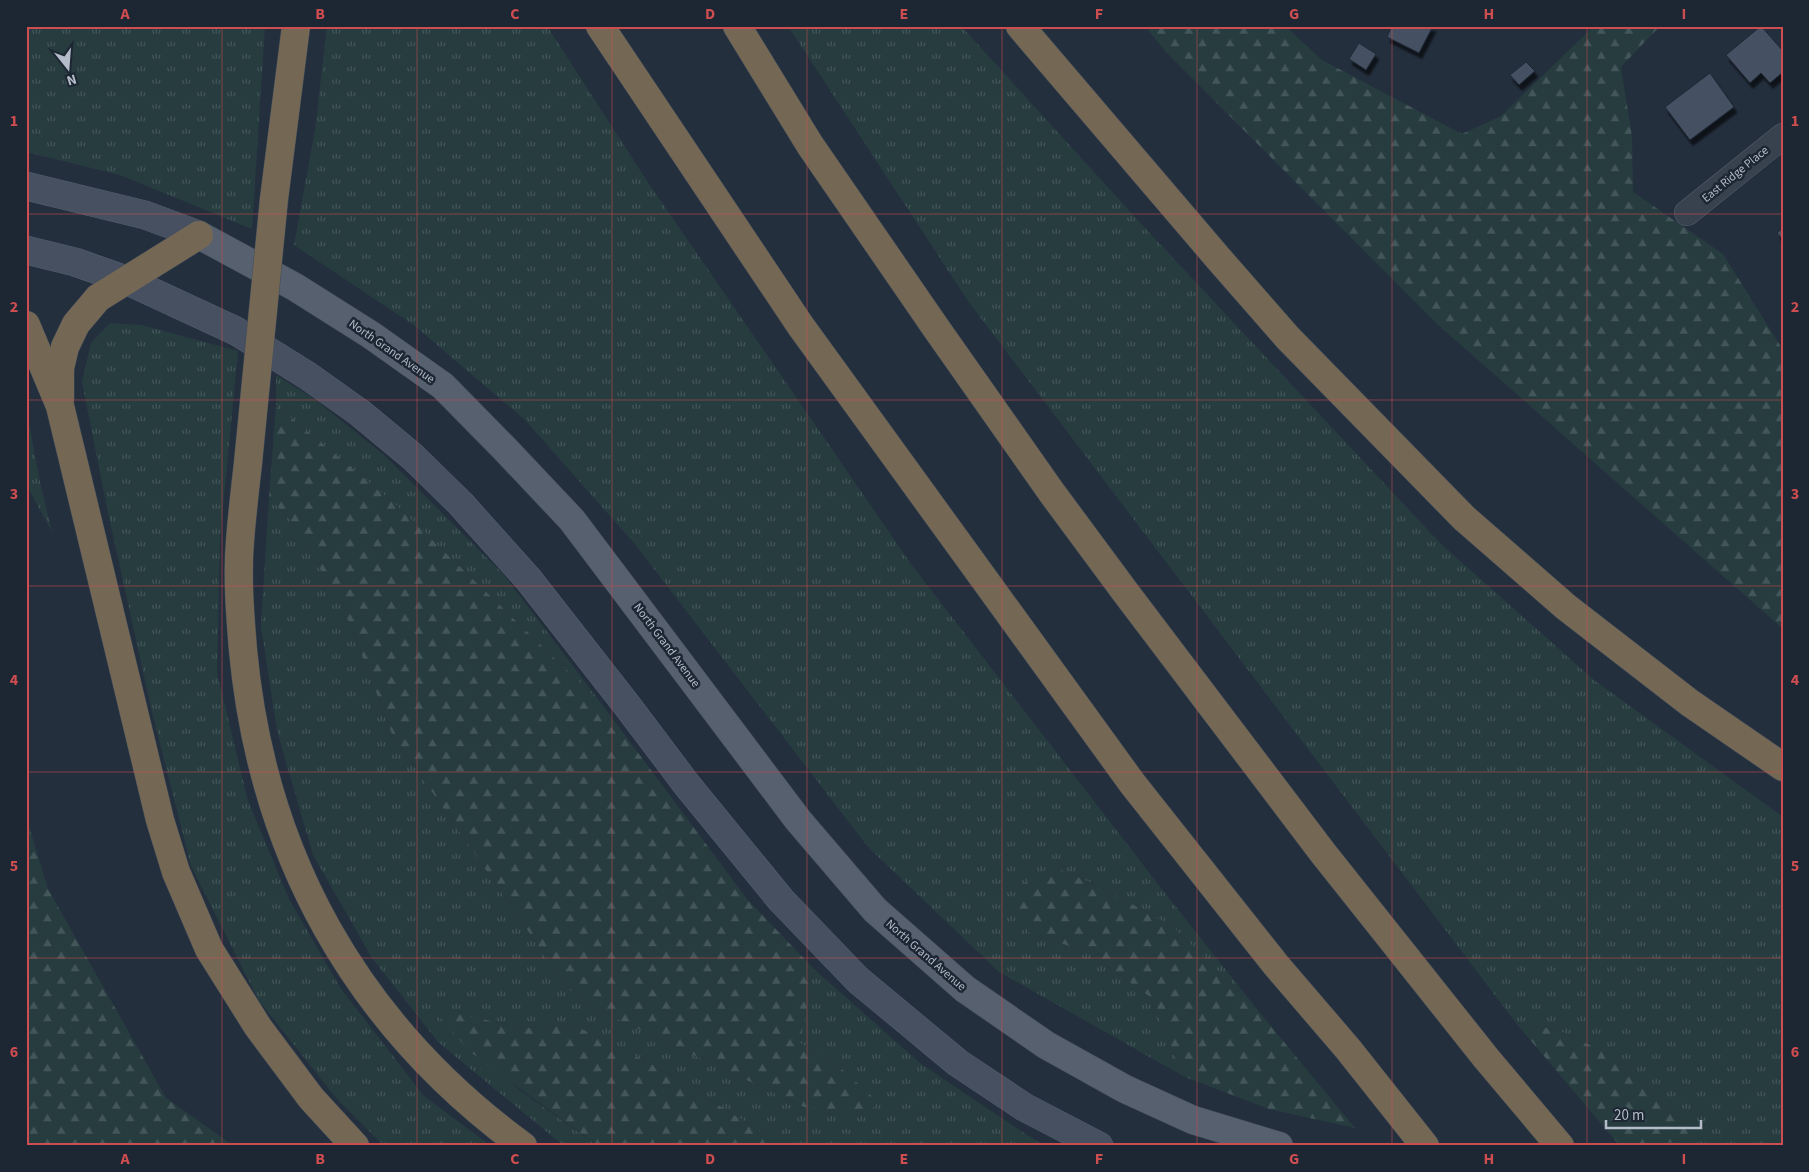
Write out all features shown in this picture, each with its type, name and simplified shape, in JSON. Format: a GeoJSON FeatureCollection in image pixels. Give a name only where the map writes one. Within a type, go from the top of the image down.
{"type":"FeatureCollection","features":[{"type":"Feature","properties":{"kind":"highway"},"geometry":{"type":"LineString","coordinates":[[296,26],[274,199],[240,542],[240,608],[247,687],[257,744],[277,818],[302,881],[333,940],[361,985],[438,1075],[484,1117],[523,1146]]}},
{"type":"Feature","properties":{"kind":"highway"},"geometry":{"type":"LineString","coordinates":[[600,26],[800,325],[1132,784],[1276,966],[1348,1049],[1425,1146]]}},
{"type":"Feature","properties":{"kind":"highway"},"geometry":{"type":"LineString","coordinates":[[737,26],[810,145],[1058,501],[1126,594],[1323,853],[1486,1058],[1560,1146]]}},
{"type":"Feature","properties":{"kind":"highway"},"geometry":{"type":"LineString","coordinates":[[1020,26],[1288,338],[1464,518],[1566,607],[1690,703],[1783,767]]}},
{"type":"Feature","properties":{"kind":"highway"},"geometry":{"type":"LineString","coordinates":[[60,406],[60,368],[65,347],[76,324],[98,298],[200,235]]}},
{"type":"Feature","properties":{"kind":"highway"},"geometry":{"type":"LineString","coordinates":[[26,325],[60,406],[160,820],[176,872],[210,949],[258,1026],[311,1098],[355,1146]]}},
{"type":"Feature","properties":{"kind":"main road","name":"North Grand Avenue"},"geometry":{"type":"LineString","coordinates":[[26,186],[146,215],[200,235],[295,287],[371,335],[443,386],[572,520],[798,820],[875,910],[965,989],[1046,1045],[1126,1090],[1193,1120],[1279,1146]]}},
{"type":"Feature","properties":{"kind":"main road"},"geometry":{"type":"LineString","coordinates":[[26,250],[75,262],[126,280],[236,331],[308,376],[413,456],[461,504],[529,580],[630,708],[687,785],[781,900],[858,980],[958,1062],[1024,1107],[1099,1146]]}},
{"type":"Feature","properties":{"kind":"street","name":"East Ridge Place"},"geometry":{"type":"LineString","coordinates":[[1688,213],[1783,136]]}},
{"type":"Feature","properties":{"kind":"green space"},"geometry":{"type":"Polygon","coordinates":[[[26,26],[265,26],[252,229],[120,175],[26,152],[26,26]]]}},
{"type":"Feature","properties":{"kind":"green space"},"geometry":{"type":"Polygon","coordinates":[[[327,26],[547,26],[647,181],[911,564],[1256,1008],[1173,927],[1105,889],[1052,866],[1031,935],[1084,950],[1149,996],[1185,1077],[999,972],[868,847],[634,543],[525,420],[415,326],[294,245],[315,130],[327,26]]]}},
{"type":"Feature","properties":{"kind":"green space"},"geometry":{"type":"Polygon","coordinates":[[[788,26],[961,26],[1145,228],[1441,544],[1594,680],[1783,817],[1783,1146],[1645,1146],[1703,1138],[1649,1092],[1615,1057],[1558,1030],[1516,1023],[968,301],[788,26]]]}},
{"type":"Feature","properties":{"kind":"green space"},"geometry":{"type":"Polygon","coordinates":[[[1145,26],[1285,26],[1322,60],[1462,134],[1501,116],[1594,26],[1660,26],[1621,67],[1632,137],[1633,192],[1723,254],[1783,350],[1783,629],[1436,323],[1166,52],[1145,26]]]}},
{"type":"Feature","properties":{"kind":"green space"},"geometry":{"type":"Polygon","coordinates":[[[110,323],[141,325],[238,351],[220,539],[217,673],[248,801],[289,899],[341,989],[424,1096],[491,1146],[384,1146],[337,1099],[259,1001],[191,866],[151,708],[107,508],[82,382],[91,343],[110,323]]]}},
{"type":"Feature","properties":{"kind":"green space"},"geometry":{"type":"Polygon","coordinates":[[[276,375],[313,398],[384,455],[504,575],[601,703],[396,505],[276,405],[276,375]]]}},
{"type":"Feature","properties":{"kind":"green space"},"geometry":{"type":"Polygon","coordinates":[[[276,405],[396,505],[601,703],[747,899],[814,969],[800,1043],[843,1070],[878,1102],[866,1116],[804,1107],[596,1009],[568,989],[392,734],[345,610],[292,522],[269,497],[276,405]]]}},
{"type":"Feature","properties":{"kind":"green space"},"geometry":{"type":"Polygon","coordinates":[[[26,408],[40,482],[52,532],[26,484],[26,408]]]}},
{"type":"Feature","properties":{"kind":"green space"},"geometry":{"type":"Polygon","coordinates":[[[269,497],[292,522],[345,610],[392,734],[568,989],[596,1009],[804,1107],[843,1070],[800,1043],[814,969],[920,1063],[1033,1139],[1048,1146],[784,1146],[657,1067],[574,1025],[525,1028],[434,1010],[521,1091],[598,1146],[564,1146],[438,1042],[372,958],[313,855],[277,731],[261,626],[269,497]]]}},
{"type":"Feature","properties":{"kind":"green space"},"geometry":{"type":"Polygon","coordinates":[[[26,816],[48,889],[166,1098],[234,1146],[26,1146],[26,816]]]}},
{"type":"Feature","properties":{"kind":"green space"},"geometry":{"type":"Polygon","coordinates":[[[1052,866],[1105,889],[1173,927],[1256,1008],[1355,1128],[1269,1109],[1185,1077],[1149,996],[1084,950],[1031,935],[1015,912],[1018,887],[1052,866]]]}},
{"type":"Feature","properties":{"kind":"green space"},"geometry":{"type":"Polygon","coordinates":[[[433,1009],[525,1028],[574,1025],[657,1067],[784,1146],[598,1146],[469,1051],[433,1009]]]}},
{"type":"Feature","properties":{"kind":"green space"},"geometry":{"type":"Polygon","coordinates":[[[1516,1023],[1558,1030],[1615,1057],[1649,1092],[1703,1138],[1645,1146],[1620,1146],[1516,1023]]]}},
{"type":"Feature","properties":{"kind":"building"},"geometry":{"type":"Polygon","coordinates":[[[1392,26],[1433,26],[1419,53],[1387,37],[1392,26]]]}},
{"type":"Feature","properties":{"kind":"building"},"geometry":{"type":"Polygon","coordinates":[[[1761,26],[1783,51],[1783,72],[1770,83],[1761,73],[1750,83],[1726,55],[1761,26]]]}},
{"type":"Feature","properties":{"kind":"building"},"geometry":{"type":"Polygon","coordinates":[[[1359,43],[1376,54],[1366,70],[1349,59],[1359,43]]]}},
{"type":"Feature","properties":{"kind":"building"},"geometry":{"type":"Polygon","coordinates":[[[1526,62],[1535,71],[1519,85],[1510,75],[1526,62]]]}},
{"type":"Feature","properties":{"kind":"building"},"geometry":{"type":"Polygon","coordinates":[[[1710,73],[1734,107],[1690,140],[1665,107],[1710,73]]]}},
{"type":"Feature","properties":{"kind":"building"},"geometry":{"type":"Polygon","coordinates":[[[1783,228],[1783,240],[1777,233],[1783,228]]]}}]}
